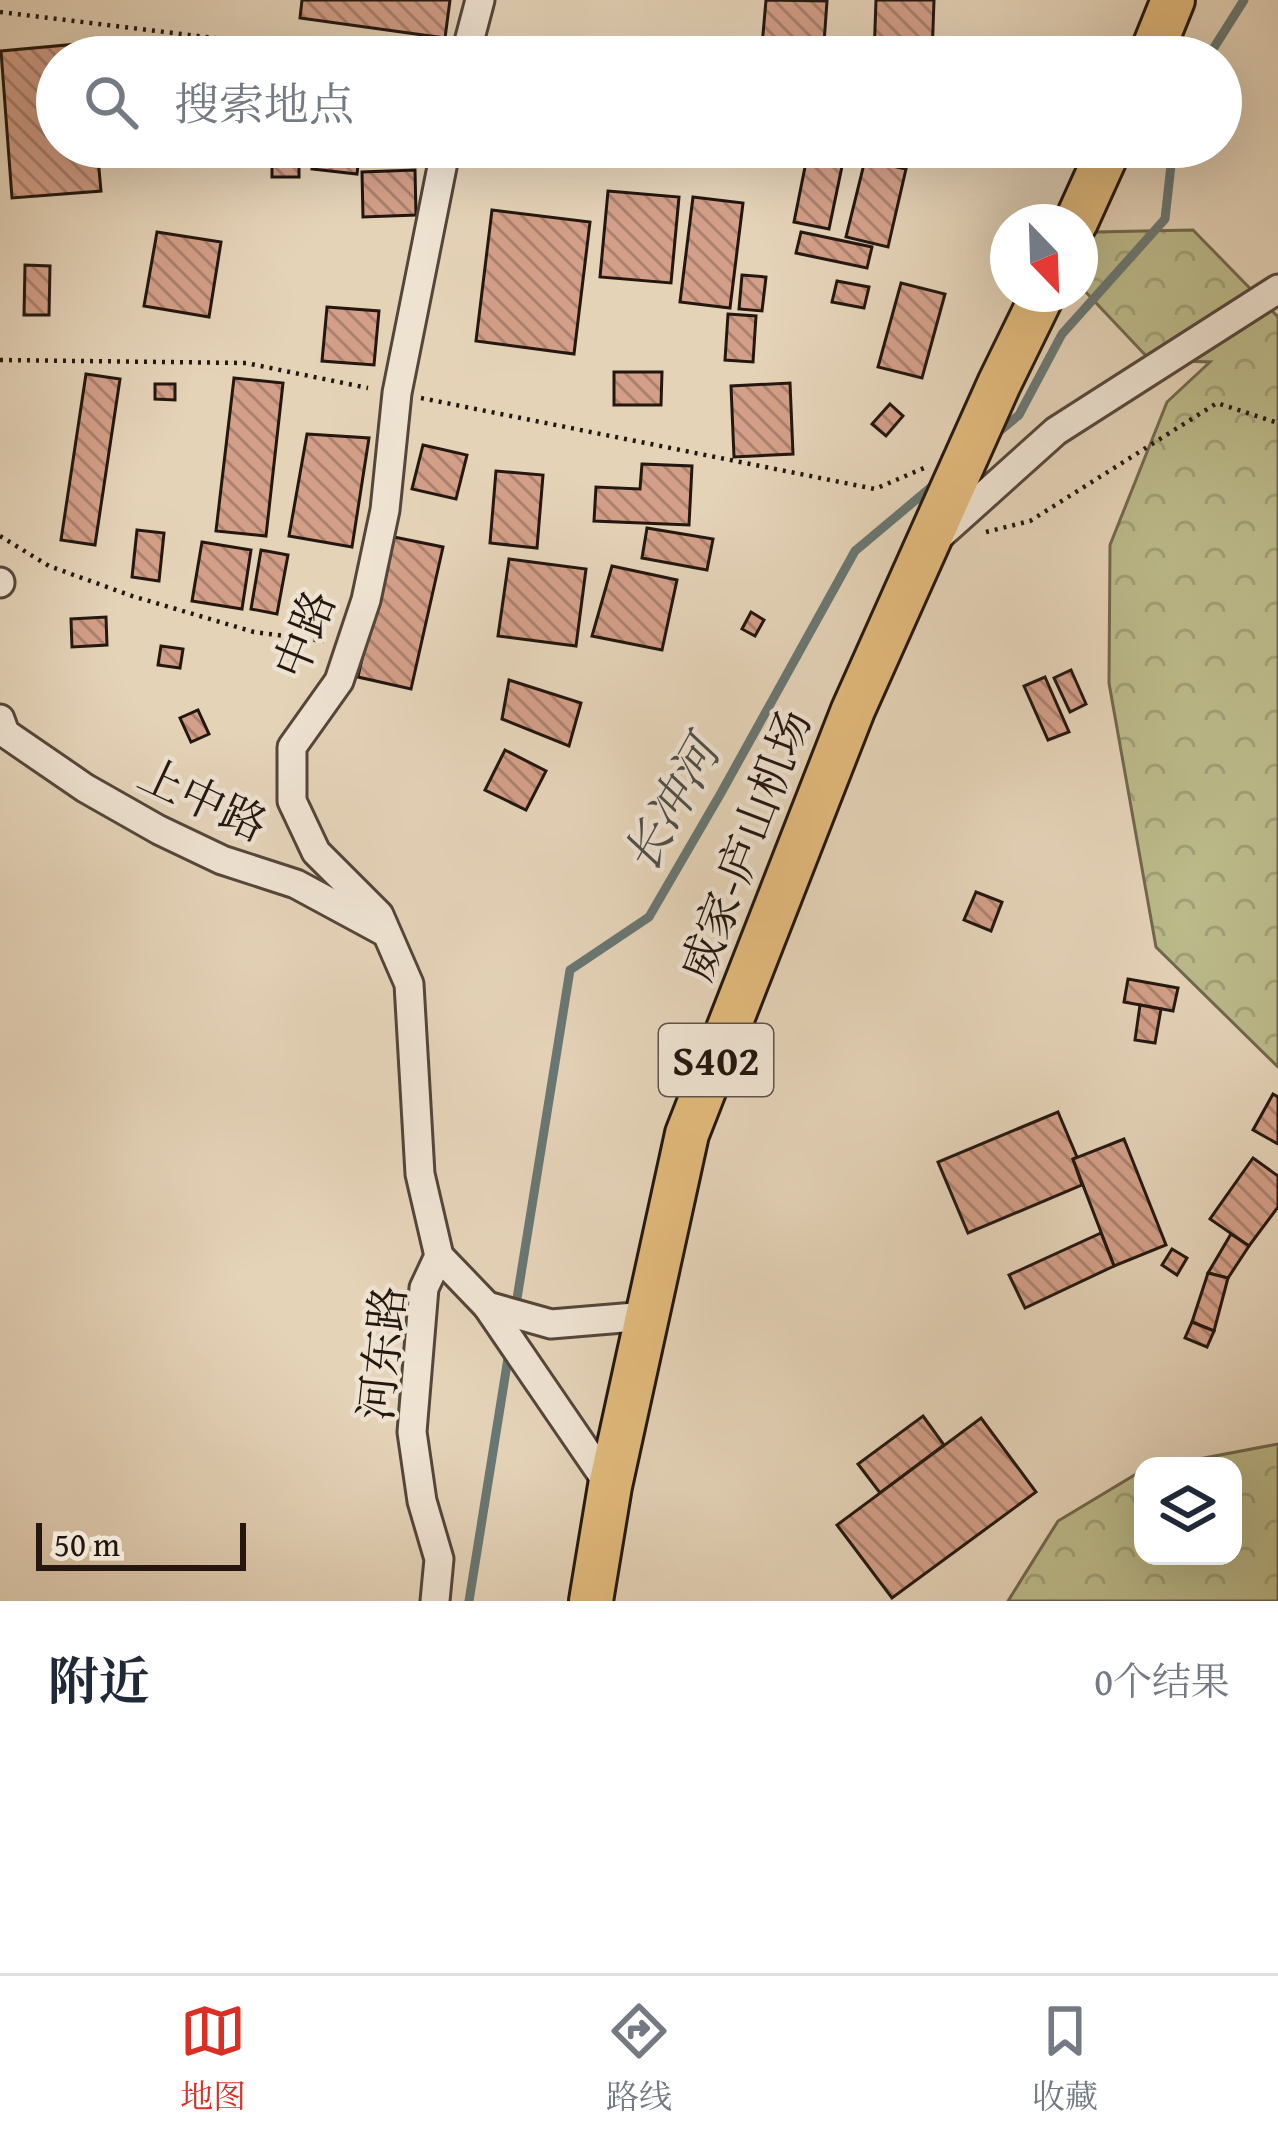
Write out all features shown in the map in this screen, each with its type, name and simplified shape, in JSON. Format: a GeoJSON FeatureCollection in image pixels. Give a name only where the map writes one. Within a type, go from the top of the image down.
{"type":"FeatureCollection","features":[{"type":"Feature","properties":{"kind":"main road"},"geometry":{"type":"LineString","coordinates":[[1158,36],[1173,0]]}},
{"type":"Feature","properties":{"kind":"main road"},"geometry":{"type":"LineString","coordinates":[[1084,204],[1100,168]]}},
{"type":"Feature","properties":{"kind":"main road","name":"威家-庐山机场"},"geometry":{"type":"LineString","coordinates":[[591,1601],[610,1486],[687,1134],[853,710],[1034,312]]}},
{"type":"Feature","properties":{"kind":"street"},"geometry":{"type":"LineString","coordinates":[[471,36],[481,0]]}},
{"type":"Feature","properties":{"kind":"street","name":"中路"},"geometry":{"type":"LineString","coordinates":[[439,1256],[421,1174],[409,984],[379,915],[316,852],[292,801],[292,746],[339,681],[353,644],[385,510],[397,393],[442,168]]}},
{"type":"Feature","properties":{"kind":"street"},"geometry":{"type":"LineString","coordinates":[[928,546],[1056,431],[1278,289]]}},
{"type":"Feature","properties":{"kind":"street","name":"上中路"},"geometry":{"type":"LineString","coordinates":[[0,719],[5,733],[85,788],[159,830],[221,860],[296,884],[386,933]]}},
{"type":"Feature","properties":{"kind":"street","name":"河东路"},"geometry":{"type":"LineString","coordinates":[[435,1601],[440,1558],[422,1501],[412,1432],[424,1288],[439,1256],[487,1306],[610,1486]]}},
{"type":"Feature","properties":{"kind":"street"},"geometry":{"type":"LineString","coordinates":[[487,1306],[551,1324],[647,1316]]}},
{"type":"Feature","properties":{"kind":"path"},"geometry":{"type":"LineString","coordinates":[[0,12],[198,36]]}},
{"type":"Feature","properties":{"kind":"path"},"geometry":{"type":"LineString","coordinates":[[0,360],[246,364],[875,489],[925,467]]}},
{"type":"Feature","properties":{"kind":"path"},"geometry":{"type":"LineString","coordinates":[[928,546],[1030,521],[1217,403],[1278,423]]}},
{"type":"Feature","properties":{"kind":"path"},"geometry":{"type":"LineString","coordinates":[[0,536],[49,566],[131,596],[254,632],[353,644]]}},
{"type":"Feature","properties":{"kind":"green space"},"geometry":{"type":"Polygon","coordinates":[[[1193,230],[1278,317],[1278,1067],[1156,947],[1109,683],[1110,545],[1167,402],[1210,362],[1150,360],[1098,305],[1098,232],[1193,230]]]}},
{"type":"Feature","properties":{"kind":"green space"},"geometry":{"type":"Polygon","coordinates":[[[1278,1444],[1278,1601],[1008,1601],[1058,1521],[1134,1475],[1134,1565],[1242,1565],[1242,1457],[1209,1457],[1278,1444]]]}},
{"type":"Feature","properties":{"kind":"building"},"geometry":{"type":"Polygon","coordinates":[[[302,0],[450,0],[445,36],[300,18],[302,0]]]}},
{"type":"Feature","properties":{"kind":"building"},"geometry":{"type":"Polygon","coordinates":[[[766,0],[827,1],[824,36],[763,36],[766,0]]]}},
{"type":"Feature","properties":{"kind":"building"},"geometry":{"type":"Polygon","coordinates":[[[876,0],[934,0],[933,36],[875,36],[876,0]]]}},
{"type":"Feature","properties":{"kind":"building"},"geometry":{"type":"Polygon","coordinates":[[[36,48],[36,168],[99,168],[101,191],[12,198],[1,51],[36,48]]]}},
{"type":"Feature","properties":{"kind":"building"},"geometry":{"type":"Polygon","coordinates":[[[272,168],[299,168],[299,177],[272,177],[272,168]]]}},
{"type":"Feature","properties":{"kind":"building"},"geometry":{"type":"Polygon","coordinates":[[[312,168],[358,168],[357,174],[312,168]]]}},
{"type":"Feature","properties":{"kind":"building"},"geometry":{"type":"Polygon","coordinates":[[[805,168],[842,168],[829,229],[794,222],[805,168]]]}},
{"type":"Feature","properties":{"kind":"building"},"geometry":{"type":"Polygon","coordinates":[[[863,168],[906,169],[888,247],[846,237],[863,168]]]}},
{"type":"Feature","properties":{"kind":"building"},"geometry":{"type":"Polygon","coordinates":[[[415,170],[416,215],[363,217],[362,172],[415,170]]]}},
{"type":"Feature","properties":{"kind":"building"},"geometry":{"type":"Polygon","coordinates":[[[608,191],[679,197],[671,283],[600,277],[608,191]]]}},
{"type":"Feature","properties":{"kind":"building"},"geometry":{"type":"Polygon","coordinates":[[[693,197],[743,203],[730,308],[680,302],[693,197]]]}},
{"type":"Feature","properties":{"kind":"building"},"geometry":{"type":"Polygon","coordinates":[[[492,210],[590,222],[574,354],[476,341],[492,210]]]}},
{"type":"Feature","properties":{"kind":"building"},"geometry":{"type":"Polygon","coordinates":[[[157,232],[221,242],[209,317],[144,306],[157,232]]]}},
{"type":"Feature","properties":{"kind":"building"},"geometry":{"type":"Polygon","coordinates":[[[801,232],[872,247],[867,268],[796,253],[801,232]]]}},
{"type":"Feature","properties":{"kind":"building"},"geometry":{"type":"Polygon","coordinates":[[[25,265],[50,266],[49,315],[24,315],[25,265]]]}},
{"type":"Feature","properties":{"kind":"building"},"geometry":{"type":"Polygon","coordinates":[[[742,275],[766,277],[762,311],[739,309],[742,275]]]}},
{"type":"Feature","properties":{"kind":"building"},"geometry":{"type":"Polygon","coordinates":[[[837,281],[869,287],[864,308],[832,302],[837,281]]]}},
{"type":"Feature","properties":{"kind":"building"},"geometry":{"type":"Polygon","coordinates":[[[901,283],[945,294],[922,378],[878,367],[901,283]]]}},
{"type":"Feature","properties":{"kind":"building"},"geometry":{"type":"Polygon","coordinates":[[[327,307],[379,311],[374,365],[322,361],[327,307]]]}},
{"type":"Feature","properties":{"kind":"building"},"geometry":{"type":"Polygon","coordinates":[[[728,314],[756,316],[753,362],[725,360],[728,314]]]}},
{"type":"Feature","properties":{"kind":"building"},"geometry":{"type":"Polygon","coordinates":[[[614,372],[662,372],[661,405],[614,405],[614,372]]]}},
{"type":"Feature","properties":{"kind":"building"},"geometry":{"type":"Polygon","coordinates":[[[86,374],[120,379],[95,545],[61,540],[86,374]]]}},
{"type":"Feature","properties":{"kind":"building"},"geometry":{"type":"Polygon","coordinates":[[[234,378],[283,383],[266,536],[216,531],[234,378]]]}},
{"type":"Feature","properties":{"kind":"building"},"geometry":{"type":"Polygon","coordinates":[[[790,383],[793,454],[734,457],[731,386],[790,383]]]}},
{"type":"Feature","properties":{"kind":"building"},"geometry":{"type":"Polygon","coordinates":[[[155,384],[175,384],[175,400],[155,399],[155,384]]]}},
{"type":"Feature","properties":{"kind":"building"},"geometry":{"type":"Polygon","coordinates":[[[890,404],[903,416],[886,436],[872,424],[890,404]]]}},
{"type":"Feature","properties":{"kind":"building"},"geometry":{"type":"Polygon","coordinates":[[[307,434],[369,438],[352,547],[289,536],[307,434]]]}},
{"type":"Feature","properties":{"kind":"building"},"geometry":{"type":"Polygon","coordinates":[[[423,445],[467,455],[456,499],[412,489],[423,445]]]}},
{"type":"Feature","properties":{"kind":"building"},"geometry":{"type":"Polygon","coordinates":[[[642,464],[692,466],[689,525],[594,521],[596,487],[640,489],[642,464]]]}},
{"type":"Feature","properties":{"kind":"building"},"geometry":{"type":"Polygon","coordinates":[[[496,471],[543,475],[537,548],[490,543],[496,471]]]}},
{"type":"Feature","properties":{"kind":"building"},"geometry":{"type":"Polygon","coordinates":[[[647,528],[713,539],[707,570],[642,558],[647,528]]]}},
{"type":"Feature","properties":{"kind":"building"},"geometry":{"type":"Polygon","coordinates":[[[137,530],[164,533],[159,581],[132,577],[137,530]]]}},
{"type":"Feature","properties":{"kind":"building"},"geometry":{"type":"Polygon","coordinates":[[[389,536],[443,547],[411,689],[358,677],[389,536]]]}},
{"type":"Feature","properties":{"kind":"building"},"geometry":{"type":"Polygon","coordinates":[[[202,542],[251,550],[242,609],[192,601],[202,542]]]}},
{"type":"Feature","properties":{"kind":"building"},"geometry":{"type":"Polygon","coordinates":[[[261,550],[288,555],[277,614],[251,609],[261,550]]]}},
{"type":"Feature","properties":{"kind":"building"},"geometry":{"type":"Polygon","coordinates":[[[509,559],[586,569],[576,646],[498,636],[509,559]]]}},
{"type":"Feature","properties":{"kind":"building"},"geometry":{"type":"Polygon","coordinates":[[[612,566],[677,580],[662,650],[592,636],[612,566]]]}},
{"type":"Feature","properties":{"kind":"building"},"geometry":{"type":"Polygon","coordinates":[[[751,612],[764,620],[755,636],[742,629],[751,612]]]}},
{"type":"Feature","properties":{"kind":"building"},"geometry":{"type":"Polygon","coordinates":[[[106,617],[107,645],[72,647],[71,619],[106,617]]]}},
{"type":"Feature","properties":{"kind":"building"},"geometry":{"type":"Polygon","coordinates":[[[161,646],[183,649],[180,668],[158,665],[161,646]]]}},
{"type":"Feature","properties":{"kind":"building"},"geometry":{"type":"Polygon","coordinates":[[[1071,670],[1086,704],[1070,712],[1054,678],[1071,670]]]}},
{"type":"Feature","properties":{"kind":"building"},"geometry":{"type":"Polygon","coordinates":[[[1045,677],[1069,732],[1048,740],[1024,686],[1045,677]]]}},
{"type":"Feature","properties":{"kind":"building"},"geometry":{"type":"Polygon","coordinates":[[[509,680],[581,703],[569,746],[502,719],[509,680]]]}},
{"type":"Feature","properties":{"kind":"building"},"geometry":{"type":"Polygon","coordinates":[[[198,710],[209,734],[191,742],[180,718],[198,710]]]}},
{"type":"Feature","properties":{"kind":"building"},"geometry":{"type":"Polygon","coordinates":[[[505,750],[546,771],[526,810],[485,790],[505,750]]]}},
{"type":"Feature","properties":{"kind":"building"},"geometry":{"type":"Polygon","coordinates":[[[976,892],[1002,902],[991,931],[964,920],[976,892]]]}},
{"type":"Feature","properties":{"kind":"building"},"geometry":{"type":"Polygon","coordinates":[[[1128,979],[1178,988],[1173,1011],[1124,1002],[1128,979]]]}},
{"type":"Feature","properties":{"kind":"building"},"geometry":{"type":"Polygon","coordinates":[[[1140,1005],[1161,1009],[1155,1043],[1135,1040],[1140,1005]]]}},
{"type":"Feature","properties":{"kind":"building"},"geometry":{"type":"Polygon","coordinates":[[[1273,1094],[1278,1097],[1278,1144],[1253,1130],[1273,1094]]]}},
{"type":"Feature","properties":{"kind":"building"},"geometry":{"type":"Polygon","coordinates":[[[1058,1112],[1077,1157],[1073,1159],[1082,1185],[968,1233],[938,1162],[1058,1112]]]}},
{"type":"Feature","properties":{"kind":"building"},"geometry":{"type":"Polygon","coordinates":[[[1124,1139],[1166,1245],[1114,1266],[1073,1159],[1124,1139]]]}},
{"type":"Feature","properties":{"kind":"building"},"geometry":{"type":"Polygon","coordinates":[[[1253,1158],[1278,1176],[1278,1207],[1249,1246],[1210,1219],[1253,1158]]]}},
{"type":"Feature","properties":{"kind":"building"},"geometry":{"type":"Polygon","coordinates":[[[1101,1233],[1114,1266],[1025,1308],[1009,1275],[1101,1233]]]}},
{"type":"Feature","properties":{"kind":"building"},"geometry":{"type":"Polygon","coordinates":[[[1231,1234],[1249,1246],[1228,1278],[1208,1273],[1231,1234]]]}},
{"type":"Feature","properties":{"kind":"building"},"geometry":{"type":"Polygon","coordinates":[[[1172,1249],[1187,1258],[1177,1275],[1162,1265],[1172,1249]]]}},
{"type":"Feature","properties":{"kind":"building"},"geometry":{"type":"Polygon","coordinates":[[[1208,1273],[1228,1278],[1214,1331],[1192,1322],[1208,1273]]]}},
{"type":"Feature","properties":{"kind":"building"},"geometry":{"type":"Polygon","coordinates":[[[1192,1322],[1214,1331],[1207,1347],[1185,1338],[1192,1322]]]}},
{"type":"Feature","properties":{"kind":"building"},"geometry":{"type":"Polygon","coordinates":[[[923,1416],[944,1445],[880,1493],[858,1464],[923,1416]]]}},
{"type":"Feature","properties":{"kind":"building"},"geometry":{"type":"Polygon","coordinates":[[[981,1418],[1036,1492],[892,1598],[837,1525],[981,1418]]]}},
{"type":"Feature","properties":{"kind":"waterway","name":"长冲河"},"geometry":{"type":"LineString","coordinates":[[1221,36],[1244,0]]}},
{"type":"Feature","properties":{"kind":"waterway","name":"长冲河"},"geometry":{"type":"LineString","coordinates":[[996,434],[1019,415],[1062,334],[1165,219],[1171,168]]}},
{"type":"Feature","properties":{"kind":"waterway","name":"长冲河"},"geometry":{"type":"LineString","coordinates":[[515,1311],[570,970],[649,917],[855,551],[936,483]]}},
{"type":"Feature","properties":{"kind":"waterway","name":"长冲河"},"geometry":{"type":"LineString","coordinates":[[469,1601],[509,1352]]}}]}
